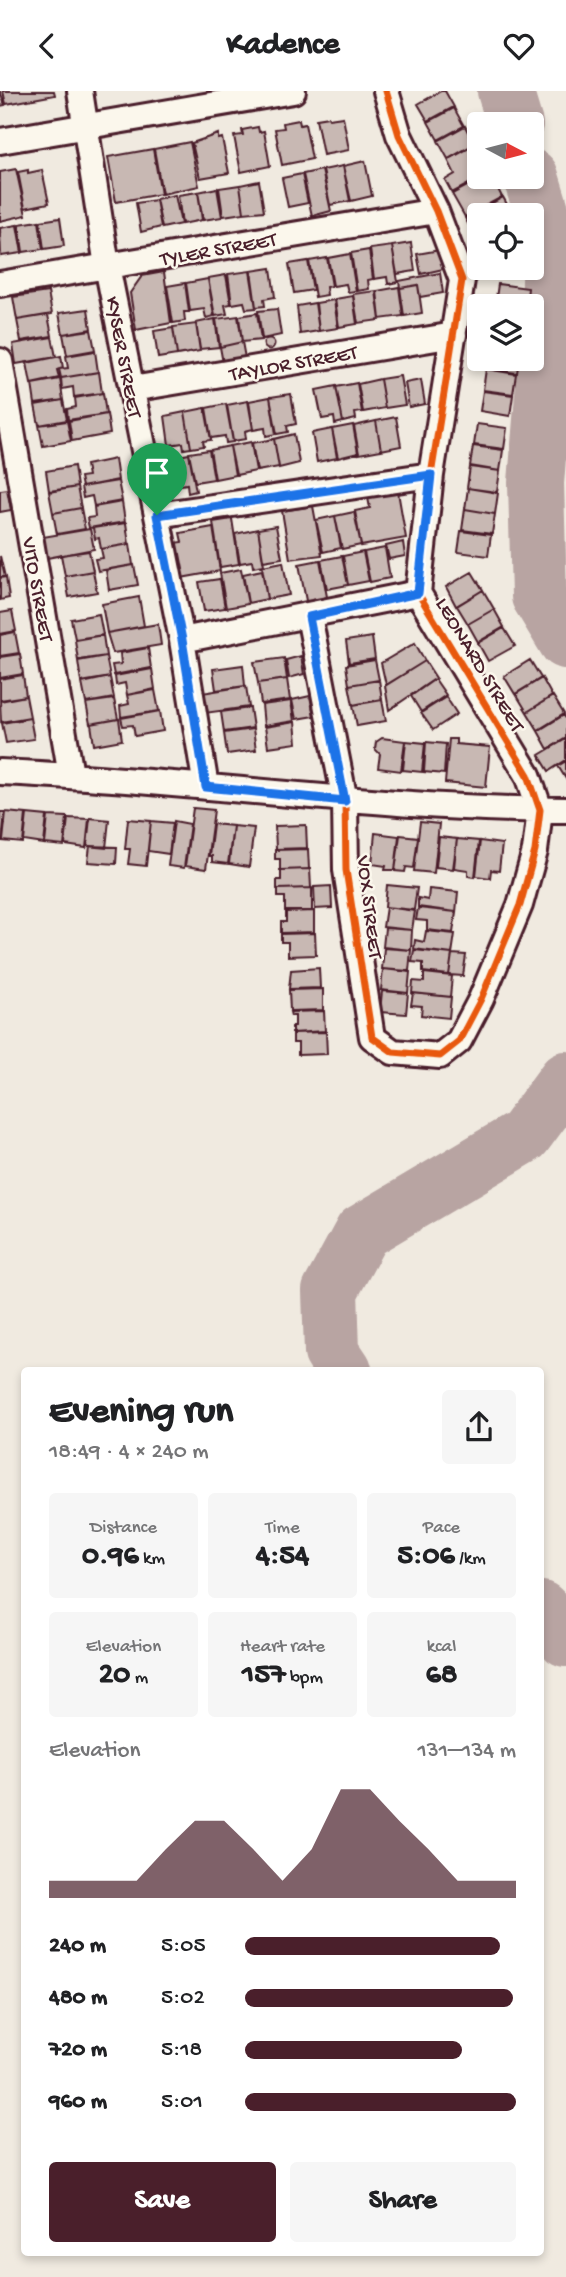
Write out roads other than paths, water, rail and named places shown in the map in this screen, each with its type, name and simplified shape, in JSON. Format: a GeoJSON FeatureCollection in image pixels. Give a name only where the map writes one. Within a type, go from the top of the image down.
{"type":"FeatureCollection","features":[{"type":"Feature","properties":{"kind":"street","name":"KYSER STREET"},"geometry":{"type":"LineString","coordinates":[[80,91],[107,266],[182,640],[206,787]]}},
{"type":"Feature","properties":{"kind":"street"},"geometry":{"type":"LineString","coordinates":[[0,141],[293,91]]}},
{"type":"Feature","properties":{"kind":"street","name":"LEONARD STREET"},"geometry":{"type":"LineString","coordinates":[[386,91],[399,135],[436,211],[462,281],[431,475],[418,593],[528,775],[540,810],[535,851],[520,905],[481,999],[459,1041]]}},
{"type":"Feature","properties":{"kind":"street","name":"TYLER STREET"},"geometry":{"type":"LineString","coordinates":[[0,284],[436,211]]}},
{"type":"Feature","properties":{"kind":"street","name":"TAYLOR STREET"},"geometry":{"type":"LineString","coordinates":[[132,389],[454,335]]}},
{"type":"Feature","properties":{"kind":"street","name":"VITO STREET"},"geometry":{"type":"LineString","coordinates":[[0,361],[71,775]]}},
{"type":"Feature","properties":{"kind":"street"},"geometry":{"type":"LineString","coordinates":[[157,515],[431,475]]}},
{"type":"Feature","properties":{"kind":"street"},"geometry":{"type":"LineString","coordinates":[[182,640],[309,617],[418,593]]}},
{"type":"Feature","properties":{"kind":"street","name":"VOX STREET"},"geometry":{"type":"LineString","coordinates":[[309,617],[345,801],[346,870],[372,1037],[393,1052],[440,1056],[459,1041]]}},
{"type":"Feature","properties":{"kind":"street"},"geometry":{"type":"LineString","coordinates":[[0,772],[71,775],[345,801],[566,810]]}},
{"type":"Feature","properties":{"kind":"waterway"},"geometry":{"type":"LineString","coordinates":[[505,91],[511,112]]}},
{"type":"Feature","properties":{"kind":"waterway"},"geometry":{"type":"LineString","coordinates":[[535,189],[551,243],[549,319],[536,483],[539,596],[566,641]]}},
{"type":"Feature","properties":{"kind":"waterway"},"geometry":{"type":"LineString","coordinates":[[342,1367],[332,1352],[330,1291],[362,1232],[524,1136],[566,1079]]}},
{"type":"Feature","properties":{"kind":"waterway"},"geometry":{"type":"LineString","coordinates":[[544,1613],[566,1639]]}}]}
